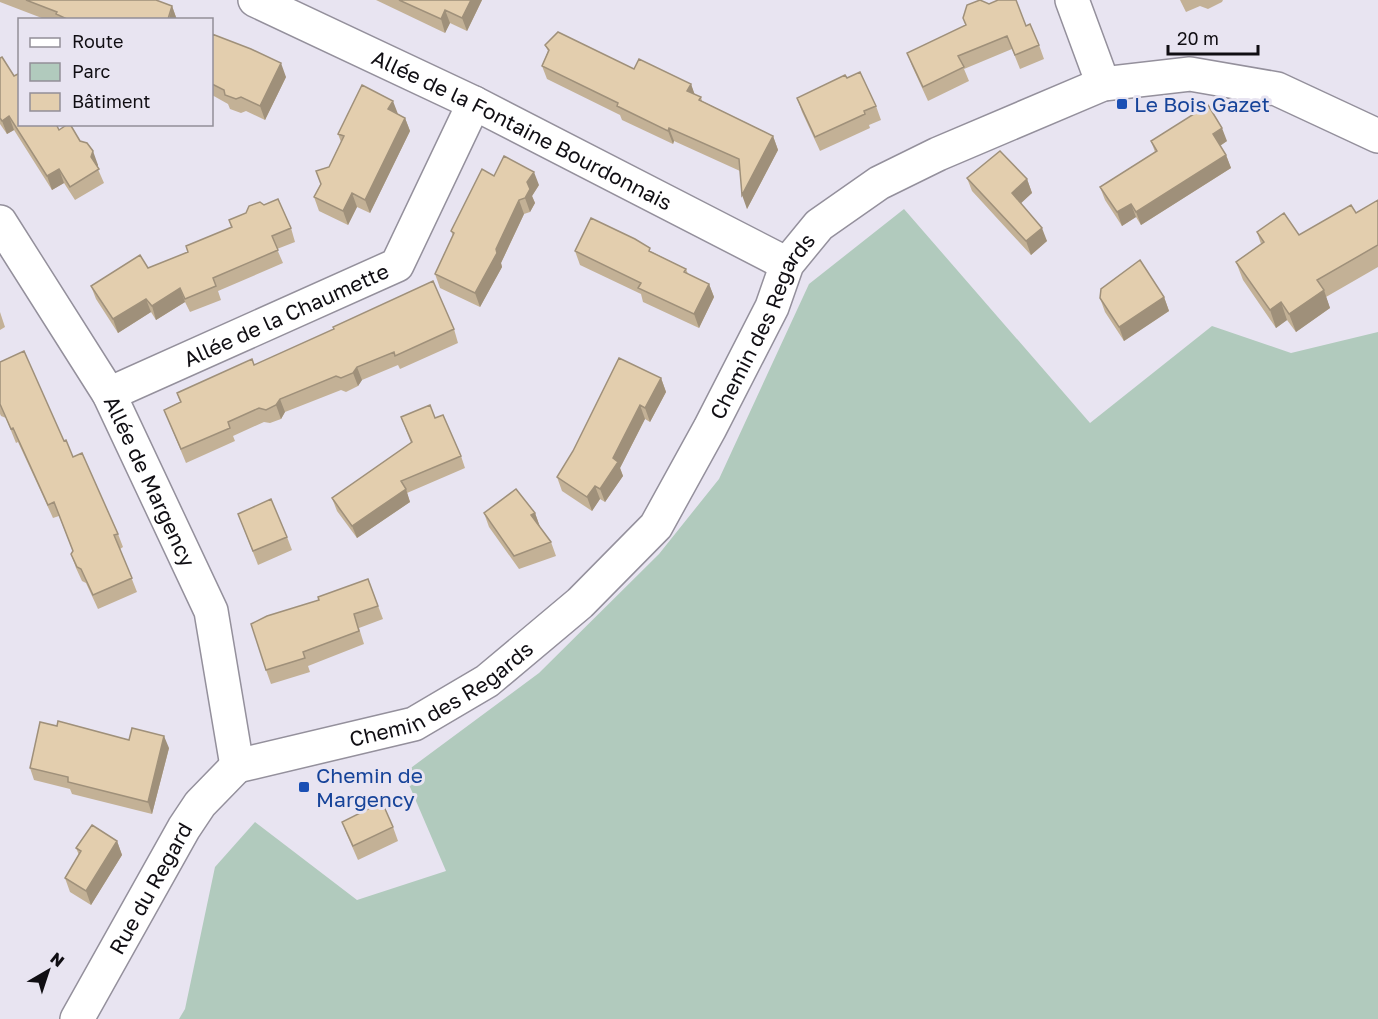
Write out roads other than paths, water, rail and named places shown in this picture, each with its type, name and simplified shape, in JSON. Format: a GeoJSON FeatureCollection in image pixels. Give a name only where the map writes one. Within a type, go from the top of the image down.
{"type":"FeatureCollection","features":[{"type":"Feature","properties":{"kind":"street","name":"Allée de la Fontaine Bourdonnais"},"geometry":{"type":"LineString","coordinates":[[255,0],[474,103],[787,264]]}},
{"type":"Feature","properties":{"kind":"street"},"geometry":{"type":"LineString","coordinates":[[1072,0],[1103,84]]}},
{"type":"Feature","properties":{"kind":"street","name":"Chemin des Regards"},"geometry":{"type":"LineString","coordinates":[[237,766],[414,724],[488,681],[580,603],[656,526],[710,428],[772,307],[787,264],[819,225],[879,183],[938,154],[1103,84],[1190,74],[1276,89],[1378,136]]}},
{"type":"Feature","properties":{"kind":"street","name":"Allée de la Chaumette"},"geometry":{"type":"LineString","coordinates":[[109,394],[397,265],[474,103]]}},
{"type":"Feature","properties":{"kind":"street","name":"Allée de Margency"},"geometry":{"type":"LineString","coordinates":[[0,222],[109,394],[211,610],[237,766]]}},
{"type":"Feature","properties":{"kind":"street","name":"Rue du Regard"},"geometry":{"type":"LineString","coordinates":[[77,1019],[184,828],[200,804],[237,766]]}},
{"type":"Feature","properties":{"kind":"place","name":"Le Bois Gazet"},"geometry":{"type":"Point","coordinates":[1122,104]}},
{"type":"Feature","properties":{"kind":"place","name":"Chemin de Margency"},"geometry":{"type":"Point","coordinates":[304,787]}}]}
